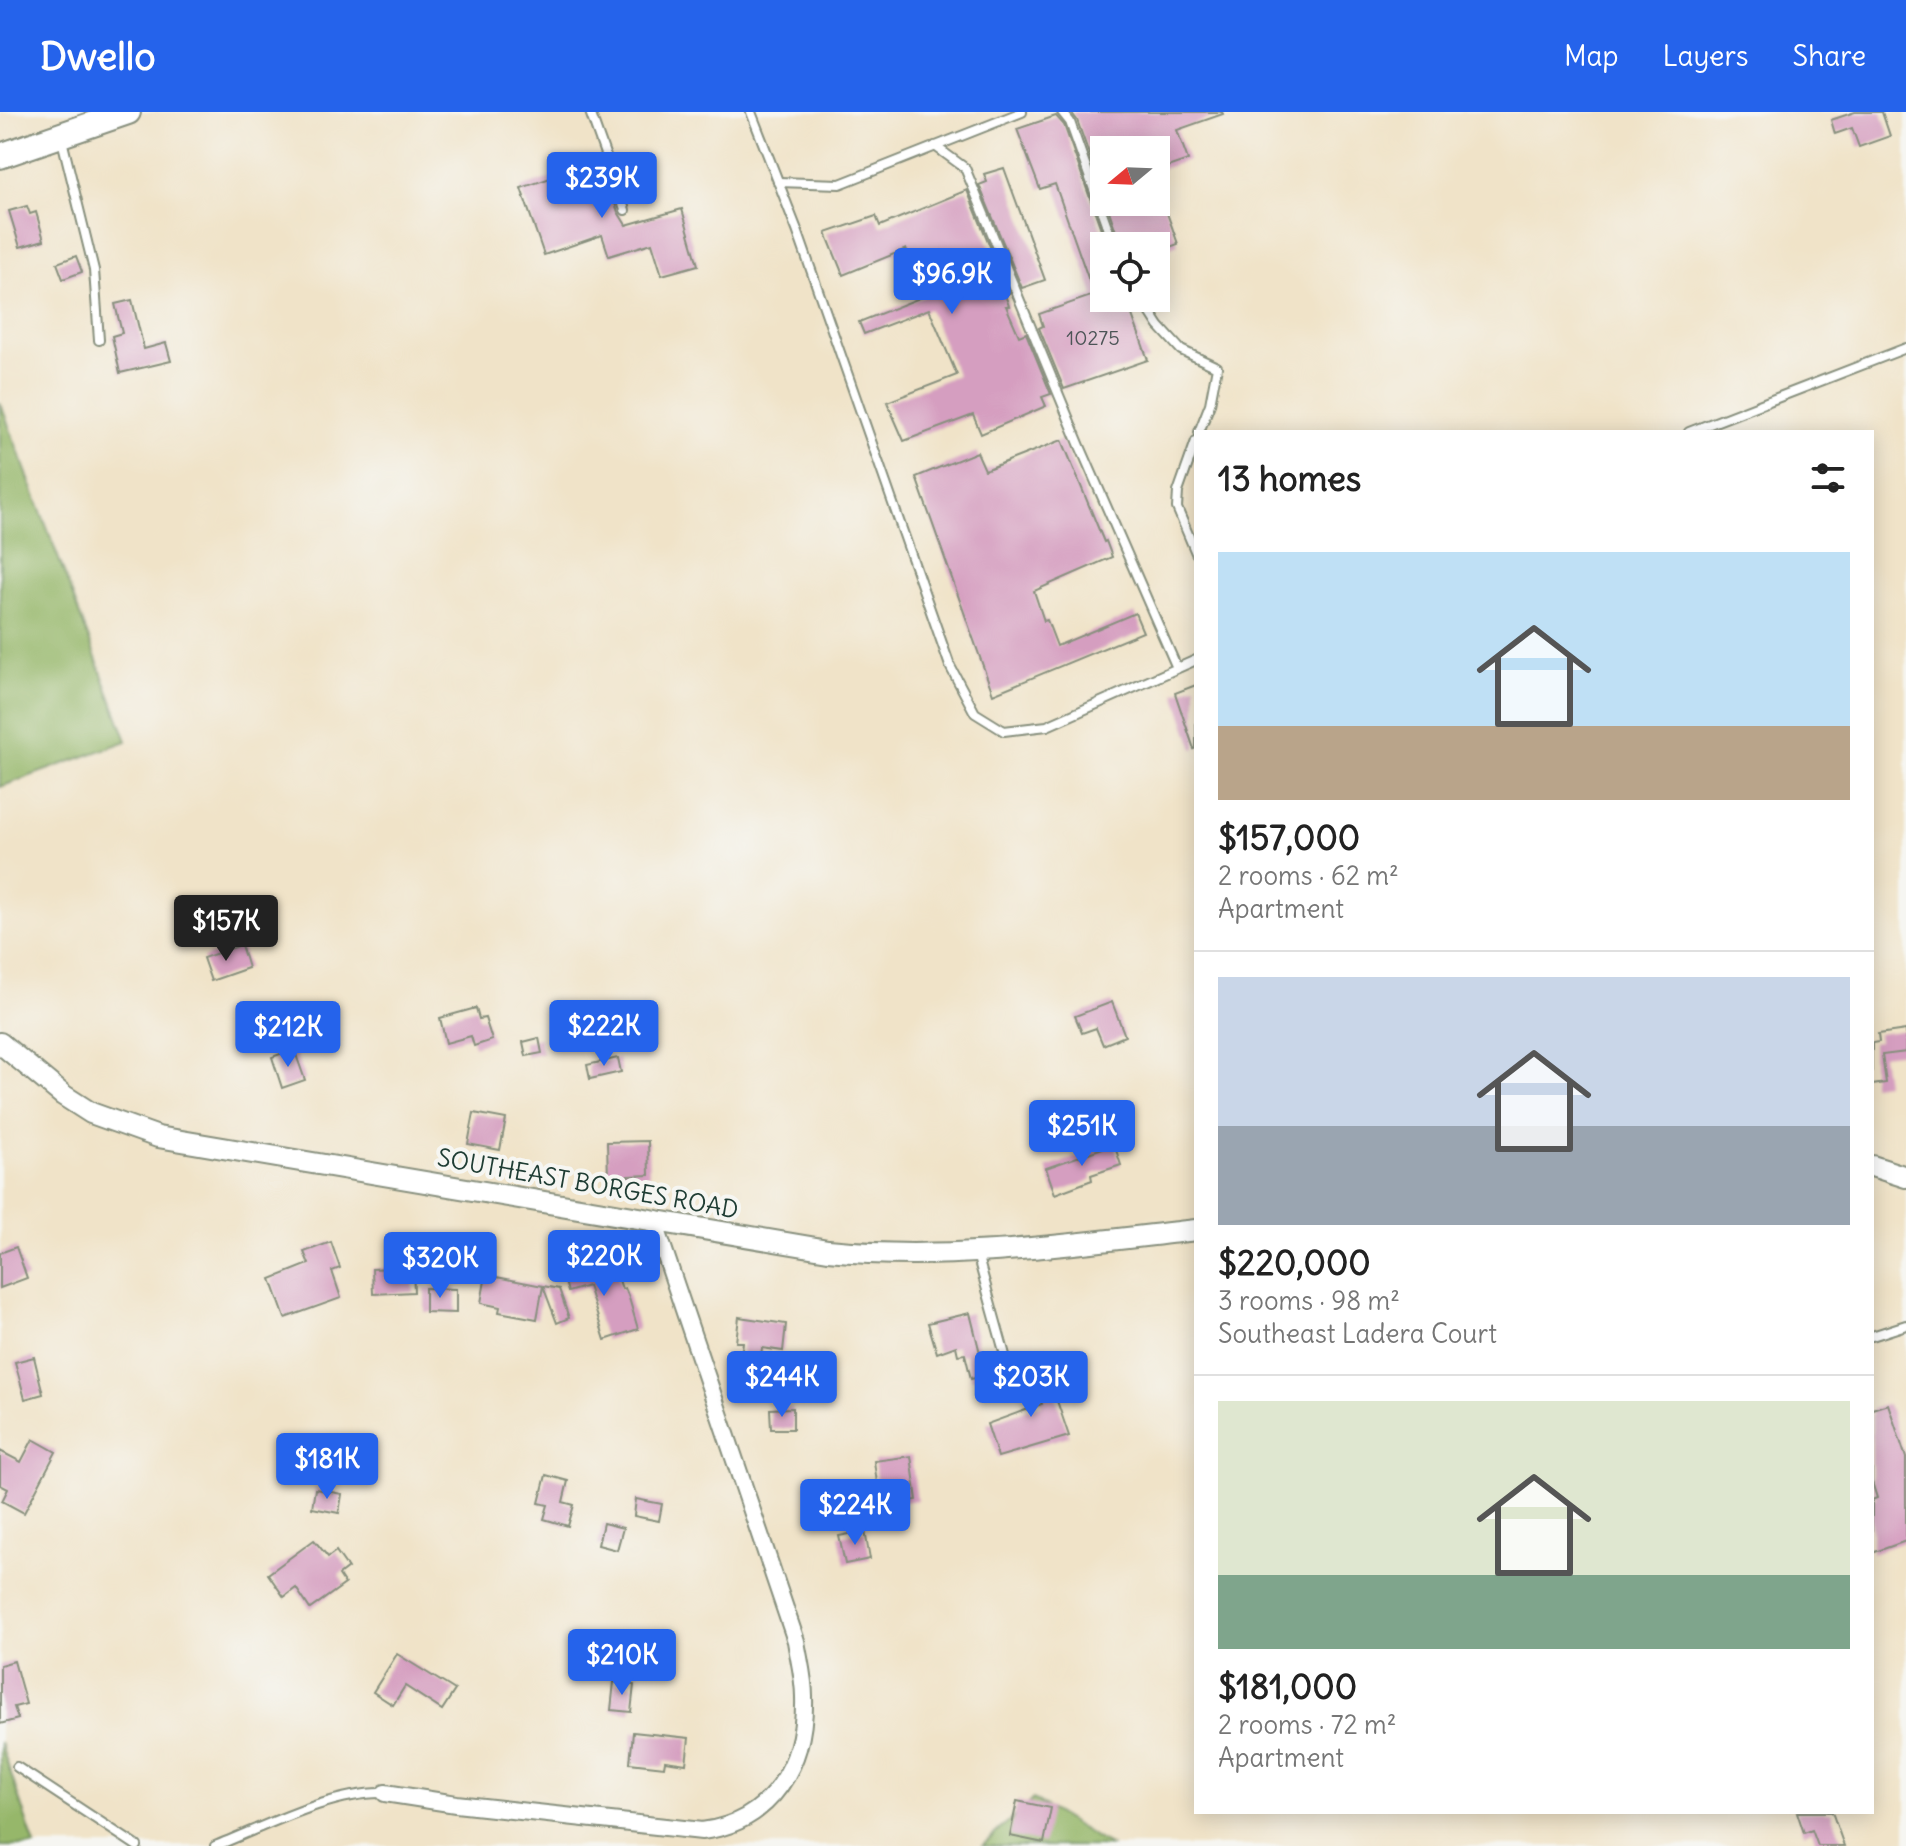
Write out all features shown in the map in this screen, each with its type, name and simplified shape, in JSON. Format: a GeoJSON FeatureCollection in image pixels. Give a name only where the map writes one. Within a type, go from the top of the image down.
{"type":"FeatureCollection","features":[{"type":"Feature","properties":{"kind":"main road"},"geometry":{"type":"LineString","coordinates":[[0,156],[128,112]]}},
{"type":"Feature","properties":{"kind":"street","name":"SOUTHEAST BORGES ROAD"},"geometry":{"type":"LineString","coordinates":[[0,1043],[63,1095],[91,1113],[158,1137],[654,1221],[868,1254],[925,1256],[1194,1230]]}},
{"type":"Feature","properties":{"kind":"street"},"geometry":{"type":"LineString","coordinates":[[1874,1167],[1906,1177]]}},
{"type":"Feature","properties":{"kind":"street"},"geometry":{"type":"LineString","coordinates":[[385,1793],[456,1804],[702,1831],[723,1828],[760,1809],[774,1795],[793,1764],[802,1733],[804,1701],[796,1641],[654,1221]]}},
{"type":"Feature","properties":{"kind":"lane"},"geometry":{"type":"LineString","coordinates":[[590,112],[625,210]]}},
{"type":"Feature","properties":{"kind":"lane"},"geometry":{"type":"LineString","coordinates":[[751,112],[950,666],[975,713],[1004,731],[1047,726],[1194,661]]}},
{"type":"Feature","properties":{"kind":"lane"},"geometry":{"type":"LineString","coordinates":[[778,182],[840,184],[1022,112]]}},
{"type":"Feature","properties":{"kind":"lane"},"geometry":{"type":"LineString","coordinates":[[1062,112],[1070,122],[1109,232]]}},
{"type":"Feature","properties":{"kind":"lane"},"geometry":{"type":"LineString","coordinates":[[60,135],[94,270],[99,340]]}},
{"type":"Feature","properties":{"kind":"lane"},"geometry":{"type":"LineString","coordinates":[[935,146],[965,168],[1080,446],[1177,668]]}},
{"type":"Feature","properties":{"kind":"lane"},"geometry":{"type":"LineString","coordinates":[[1150,312],[1181,350],[1217,367],[1210,404],[1200,430]]}},
{"type":"Feature","properties":{"kind":"lane"},"geometry":{"type":"LineString","coordinates":[[1694,430],[1906,348]]}},
{"type":"Feature","properties":{"kind":"lane"},"geometry":{"type":"LineString","coordinates":[[1194,447],[1178,492],[1177,508],[1194,548]]}},
{"type":"Feature","properties":{"kind":"lane"},"geometry":{"type":"LineString","coordinates":[[977,1253],[1013,1384]]}},
{"type":"Feature","properties":{"kind":"lane"},"geometry":{"type":"LineString","coordinates":[[1874,1335],[1906,1325]]}},
{"type":"Feature","properties":{"kind":"lane"},"geometry":{"type":"LineString","coordinates":[[17,1767],[137,1846]]}},
{"type":"Feature","properties":{"kind":"lane"},"geometry":{"type":"LineString","coordinates":[[215,1846],[333,1800],[385,1793]]}},
{"type":"Feature","properties":{"kind":"green space"},"geometry":{"type":"Polygon","coordinates":[[[0,402],[127,741],[0,787],[0,402]]]}},
{"type":"Feature","properties":{"kind":"green space"},"geometry":{"type":"Polygon","coordinates":[[[0,1742],[35,1846],[0,1846],[0,1742]]]}},
{"type":"Feature","properties":{"kind":"green space"},"geometry":{"type":"Polygon","coordinates":[[[1033,1799],[1110,1846],[982,1846],[1033,1799]]]}},
{"type":"Feature","properties":{"kind":"building"},"geometry":{"type":"Polygon","coordinates":[[[1071,112],[1223,114],[1177,130],[1188,160],[1170,166],[1170,136],[1090,136],[1090,157],[1077,120],[1071,112]]]}},
{"type":"Feature","properties":{"kind":"building"},"geometry":{"type":"Polygon","coordinates":[[[1855,112],[1882,112],[1890,136],[1859,147],[1852,128],[1835,134],[1831,120],[1855,112]]]}},
{"type":"Feature","properties":{"kind":"building"},"geometry":{"type":"Polygon","coordinates":[[[1056,116],[1064,125],[1090,198],[1090,216],[1096,216],[1102,232],[1090,232],[1090,284],[1055,184],[1040,189],[1017,129],[1056,116]]]}},
{"type":"Feature","properties":{"kind":"building"},"geometry":{"type":"Polygon","coordinates":[[[600,161],[618,212],[626,225],[682,209],[698,265],[662,275],[652,243],[609,256],[602,235],[544,255],[521,188],[600,161]]]}},
{"type":"Feature","properties":{"kind":"building"},"geometry":{"type":"Polygon","coordinates":[[[1004,168],[1045,280],[1022,288],[979,185],[987,182],[984,174],[1004,168]]]}},
{"type":"Feature","properties":{"kind":"building"},"geometry":{"type":"Polygon","coordinates":[[[967,190],[1009,293],[1005,295],[1009,306],[1006,306],[1019,336],[1026,333],[1051,394],[1042,397],[1046,406],[981,434],[973,415],[904,441],[887,402],[957,375],[929,309],[864,334],[859,322],[925,296],[906,249],[843,275],[826,233],[876,216],[880,226],[967,190]]]}},
{"type":"Feature","properties":{"kind":"building"},"geometry":{"type":"Polygon","coordinates":[[[27,206],[30,214],[36,212],[44,240],[20,247],[9,211],[27,206]]]}},
{"type":"Feature","properties":{"kind":"building"},"geometry":{"type":"Polygon","coordinates":[[[1111,216],[1168,216],[1178,244],[1170,247],[1170,232],[1116,232],[1111,216]]]}},
{"type":"Feature","properties":{"kind":"building"},"geometry":{"type":"Polygon","coordinates":[[[76,256],[82,272],[63,279],[57,263],[76,256]]]}},
{"type":"Feature","properties":{"kind":"building"},"geometry":{"type":"Polygon","coordinates":[[[1090,296],[1090,312],[1131,312],[1148,360],[1064,389],[1039,328],[1043,326],[1039,314],[1090,296]]]}},
{"type":"Feature","properties":{"kind":"building"},"geometry":{"type":"Polygon","coordinates":[[[132,300],[144,349],[166,343],[171,361],[120,373],[112,336],[122,333],[115,304],[132,300]]]}},
{"type":"Feature","properties":{"kind":"building"},"geometry":{"type":"Polygon","coordinates":[[[1062,440],[1112,557],[1034,591],[1044,621],[1047,620],[1057,646],[1135,613],[1143,632],[993,694],[916,477],[977,452],[985,470],[1062,440]]]}},
{"type":"Feature","properties":{"kind":"building"},"geometry":{"type":"Polygon","coordinates":[[[1194,686],[1194,749],[1175,693],[1194,686]]]}},
{"type":"Feature","properties":{"kind":"building"},"geometry":{"type":"Polygon","coordinates":[[[241,945],[248,968],[211,981],[203,958],[241,945]]]}},
{"type":"Feature","properties":{"kind":"building"},"geometry":{"type":"Polygon","coordinates":[[[1112,1002],[1125,1036],[1103,1045],[1096,1028],[1082,1033],[1075,1016],[1112,1002]]]}},
{"type":"Feature","properties":{"kind":"building"},"geometry":{"type":"Polygon","coordinates":[[[476,1008],[479,1019],[485,1018],[492,1040],[474,1046],[471,1036],[446,1043],[440,1018],[476,1008]]]}},
{"type":"Feature","properties":{"kind":"building"},"geometry":{"type":"Polygon","coordinates":[[[1906,1030],[1906,1052],[1882,1055],[1886,1083],[1874,1085],[1874,1043],[1879,1042],[1878,1034],[1906,1030]]]}},
{"type":"Feature","properties":{"kind":"building"},"geometry":{"type":"Polygon","coordinates":[[[539,1038],[542,1053],[526,1056],[523,1042],[539,1038]]]}},
{"type":"Feature","properties":{"kind":"building"},"geometry":{"type":"Polygon","coordinates":[[[294,1049],[305,1080],[282,1088],[272,1057],[294,1049]]]}},
{"type":"Feature","properties":{"kind":"building"},"geometry":{"type":"Polygon","coordinates":[[[618,1058],[621,1072],[590,1079],[587,1065],[618,1058]]]}},
{"type":"Feature","properties":{"kind":"building"},"geometry":{"type":"Polygon","coordinates":[[[474,1113],[506,1119],[500,1150],[468,1144],[474,1113]]]}},
{"type":"Feature","properties":{"kind":"building"},"geometry":{"type":"Polygon","coordinates":[[[648,1141],[649,1175],[608,1177],[607,1142],[648,1141]]]}},
{"type":"Feature","properties":{"kind":"building"},"geometry":{"type":"Polygon","coordinates":[[[1114,1144],[1121,1165],[1091,1175],[1092,1180],[1055,1194],[1046,1168],[1114,1144]]]}},
{"type":"Feature","properties":{"kind":"building"},"geometry":{"type":"Polygon","coordinates":[[[331,1242],[340,1268],[332,1271],[341,1298],[285,1318],[271,1279],[309,1264],[304,1252],[331,1242]]]}},
{"type":"Feature","properties":{"kind":"building"},"geometry":{"type":"Polygon","coordinates":[[[16,1247],[27,1278],[0,1288],[0,1253],[16,1247]]]}},
{"type":"Feature","properties":{"kind":"building"},"geometry":{"type":"Polygon","coordinates":[[[588,1260],[594,1278],[616,1271],[622,1289],[625,1288],[629,1298],[638,1329],[605,1340],[588,1286],[568,1292],[561,1268],[588,1260]]]}},
{"type":"Feature","properties":{"kind":"building"},"geometry":{"type":"Polygon","coordinates":[[[413,1267],[414,1292],[373,1294],[372,1269],[413,1267]]]}},
{"type":"Feature","properties":{"kind":"building"},"geometry":{"type":"Polygon","coordinates":[[[486,1275],[543,1286],[537,1319],[499,1312],[500,1307],[481,1303],[486,1275]]]}},
{"type":"Feature","properties":{"kind":"building"},"geometry":{"type":"Polygon","coordinates":[[[543,1286],[559,1289],[569,1318],[557,1323],[543,1286]]]}},
{"type":"Feature","properties":{"kind":"building"},"geometry":{"type":"Polygon","coordinates":[[[425,1288],[456,1289],[456,1313],[425,1312],[425,1288]]]}},
{"type":"Feature","properties":{"kind":"building"},"geometry":{"type":"Polygon","coordinates":[[[970,1313],[989,1375],[971,1379],[965,1354],[958,1355],[956,1346],[937,1353],[928,1323],[970,1313]]]}},
{"type":"Feature","properties":{"kind":"building"},"geometry":{"type":"Polygon","coordinates":[[[739,1317],[786,1324],[783,1351],[762,1348],[760,1366],[740,1363],[743,1342],[736,1342],[739,1317]]]}},
{"type":"Feature","properties":{"kind":"building"},"geometry":{"type":"Polygon","coordinates":[[[34,1357],[43,1394],[25,1399],[15,1362],[34,1357]]]}},
{"type":"Feature","properties":{"kind":"building"},"geometry":{"type":"Polygon","coordinates":[[[1042,1357],[1069,1436],[998,1457],[987,1424],[1042,1404],[1028,1362],[1042,1357]]]}},
{"type":"Feature","properties":{"kind":"building"},"geometry":{"type":"Polygon","coordinates":[[[1888,1404],[1906,1458],[1906,1541],[1874,1552],[1874,1499],[1877,1498],[1874,1488],[1874,1408],[1888,1404]]]}},
{"type":"Feature","properties":{"kind":"building"},"geometry":{"type":"Polygon","coordinates":[[[793,1408],[793,1429],[771,1429],[770,1409],[793,1408]]]}},
{"type":"Feature","properties":{"kind":"building"},"geometry":{"type":"Polygon","coordinates":[[[33,1439],[56,1452],[24,1513],[2,1501],[8,1489],[0,1485],[0,1451],[21,1462],[33,1439]]]}},
{"type":"Feature","properties":{"kind":"building"},"geometry":{"type":"Polygon","coordinates":[[[911,1456],[917,1500],[880,1505],[874,1461],[911,1456]]]}},
{"type":"Feature","properties":{"kind":"building"},"geometry":{"type":"Polygon","coordinates":[[[546,1475],[568,1481],[563,1502],[574,1505],[568,1526],[544,1519],[548,1505],[539,1503],[546,1475]]]}},
{"type":"Feature","properties":{"kind":"building"},"geometry":{"type":"Polygon","coordinates":[[[315,1489],[342,1494],[339,1513],[312,1508],[315,1489]]]}},
{"type":"Feature","properties":{"kind":"building"},"geometry":{"type":"Polygon","coordinates":[[[636,1499],[662,1504],[659,1521],[634,1516],[636,1499]]]}},
{"type":"Feature","properties":{"kind":"building"},"geometry":{"type":"Polygon","coordinates":[[[603,1523],[623,1528],[617,1550],[598,1545],[603,1523]]]}},
{"type":"Feature","properties":{"kind":"building"},"geometry":{"type":"Polygon","coordinates":[[[865,1531],[870,1559],[845,1564],[839,1536],[865,1531]]]}},
{"type":"Feature","properties":{"kind":"building"},"geometry":{"type":"Polygon","coordinates":[[[314,1540],[328,1557],[336,1551],[348,1568],[339,1575],[345,1584],[310,1609],[296,1588],[284,1597],[268,1574],[314,1540]]]}},
{"type":"Feature","properties":{"kind":"building"},"geometry":{"type":"Polygon","coordinates":[[[397,1654],[455,1690],[442,1710],[405,1686],[393,1705],[373,1692],[397,1654]]]}},
{"type":"Feature","properties":{"kind":"building"},"geometry":{"type":"Polygon","coordinates":[[[14,1661],[26,1704],[14,1707],[18,1719],[0,1724],[0,1665],[14,1661]]]}},
{"type":"Feature","properties":{"kind":"building"},"geometry":{"type":"Polygon","coordinates":[[[614,1682],[634,1685],[631,1712],[611,1710],[614,1682]]]}},
{"type":"Feature","properties":{"kind":"building"},"geometry":{"type":"Polygon","coordinates":[[[633,1732],[689,1738],[686,1764],[665,1761],[664,1767],[630,1763],[633,1732]]]}},
{"type":"Feature","properties":{"kind":"building"},"geometry":{"type":"Polygon","coordinates":[[[1017,1801],[1051,1808],[1044,1843],[1010,1836],[1017,1801]]]}},
{"type":"Feature","properties":{"kind":"building"},"geometry":{"type":"Polygon","coordinates":[[[1798,1814],[1833,1814],[1844,1846],[1818,1846],[1812,1830],[1804,1833],[1798,1814]]]}}]}
